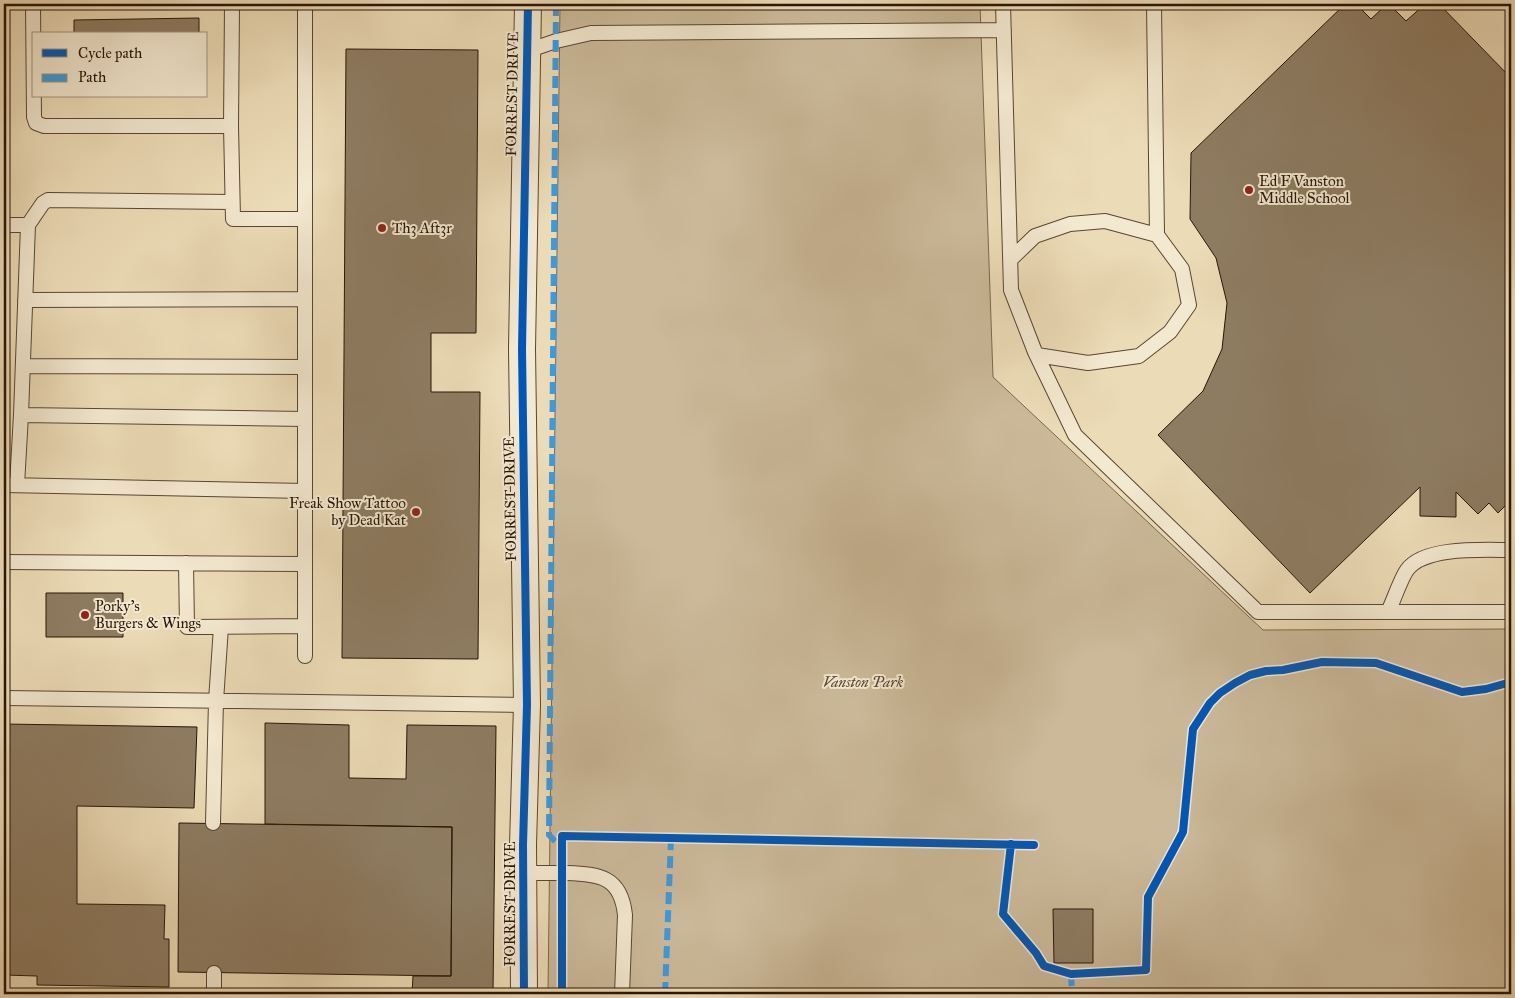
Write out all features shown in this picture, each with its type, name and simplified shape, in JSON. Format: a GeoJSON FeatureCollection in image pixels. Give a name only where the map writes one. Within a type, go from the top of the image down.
{"type":"FeatureCollection","features":[{"type":"Feature","properties":{"kind":"street","name":"FORREST DRIVE"},"geometry":{"type":"LineString","coordinates":[[524,994],[523,873],[527,705],[522,349],[528,4]]}},
{"type":"Feature","properties":{"kind":"lane"},"geometry":{"type":"LineString","coordinates":[[34,4],[34,32]]}},
{"type":"Feature","properties":{"kind":"lane"},"geometry":{"type":"LineString","coordinates":[[232,4],[231,126],[233,219],[305,219]]}},
{"type":"Feature","properties":{"kind":"lane"},"geometry":{"type":"LineString","coordinates":[[305,4],[305,656]]}},
{"type":"Feature","properties":{"kind":"lane"},"geometry":{"type":"LineString","coordinates":[[1003,4],[1011,290],[1036,355],[1075,435],[1258,612],[1511,612]]}},
{"type":"Feature","properties":{"kind":"lane"},"geometry":{"type":"LineString","coordinates":[[1036,355],[1088,363],[1139,356],[1170,332],[1188,305],[1182,268],[1157,235],[1154,4]]}},
{"type":"Feature","properties":{"kind":"lane"},"geometry":{"type":"LineString","coordinates":[[527,51],[556,41],[591,33],[1004,30]]}},
{"type":"Feature","properties":{"kind":"lane"},"geometry":{"type":"LineString","coordinates":[[34,98],[34,117],[36,123],[44,126],[231,126]]}},
{"type":"Feature","properties":{"kind":"lane"},"geometry":{"type":"LineString","coordinates":[[232,202],[48,200],[42,203],[28,224],[21,415],[10,485],[305,490]]}},
{"type":"Feature","properties":{"kind":"lane"},"geometry":{"type":"LineString","coordinates":[[1010,259],[1035,236],[1070,224],[1105,221],[1157,235]]}},
{"type":"Feature","properties":{"kind":"lane"},"geometry":{"type":"LineString","coordinates":[[4,224],[28,224]]}},
{"type":"Feature","properties":{"kind":"lane"},"geometry":{"type":"LineString","coordinates":[[26,300],[305,299]]}},
{"type":"Feature","properties":{"kind":"lane"},"geometry":{"type":"LineString","coordinates":[[23,366],[305,367]]}},
{"type":"Feature","properties":{"kind":"lane"},"geometry":{"type":"LineString","coordinates":[[21,415],[305,419]]}},
{"type":"Feature","properties":{"kind":"lane"},"geometry":{"type":"LineString","coordinates":[[1388,612],[1408,569],[1426,556],[1459,550],[1511,550]]}},
{"type":"Feature","properties":{"kind":"lane"},"geometry":{"type":"LineString","coordinates":[[4,562],[305,564]]}},
{"type":"Feature","properties":{"kind":"lane"},"geometry":{"type":"LineString","coordinates":[[186,563],[187,627],[305,626]]}},
{"type":"Feature","properties":{"kind":"lane"},"geometry":{"type":"LineString","coordinates":[[213,823],[216,702],[221,626]]}},
{"type":"Feature","properties":{"kind":"lane"},"geometry":{"type":"LineString","coordinates":[[4,698],[527,705]]}},
{"type":"Feature","properties":{"kind":"lane"},"geometry":{"type":"LineString","coordinates":[[523,873],[599,876],[610,882],[619,891],[624,903],[625,915],[622,994]]}},
{"type":"Feature","properties":{"kind":"lane"},"geometry":{"type":"LineString","coordinates":[[214,972],[214,994]]}},
{"type":"Feature","properties":{"kind":"green space","name":"Vanston Park"},"geometry":{"type":"Polygon","coordinates":[[[560,4],[980,4],[993,377],[1263,630],[1511,629],[1511,994],[548,994],[560,4]]]}},
{"type":"Feature","properties":{"kind":"building"},"geometry":{"type":"Polygon","coordinates":[[[1345,4],[1356,4],[1371,19],[1389,4],[1406,21],[1425,4],[1439,4],[1511,78],[1511,500],[1498,513],[1489,503],[1478,514],[1456,492],[1456,517],[1420,516],[1420,487],[1310,593],[1158,435],[1203,391],[1222,349],[1227,303],[1216,258],[1190,219],[1191,153],[1345,4]]]}},
{"type":"Feature","properties":{"kind":"building"},"geometry":{"type":"Polygon","coordinates":[[[199,18],[199,32],[74,32],[74,20],[199,18]]]}},
{"type":"Feature","properties":{"kind":"building"},"geometry":{"type":"Polygon","coordinates":[[[346,49],[478,50],[476,333],[431,333],[431,392],[480,392],[478,659],[342,658],[346,49]]]}},
{"type":"Feature","properties":{"kind":"building","name":"Porky’s Burgers & Wings"},"geometry":{"type":"Polygon","coordinates":[[[46,593],[123,593],[123,637],[46,637],[46,593]]]}},
{"type":"Feature","properties":{"kind":"building"},"geometry":{"type":"Polygon","coordinates":[[[265,723],[349,725],[349,778],[406,779],[407,725],[496,726],[493,994],[412,994],[413,976],[451,976],[452,827],[265,824],[265,723]]]}},
{"type":"Feature","properties":{"kind":"building"},"geometry":{"type":"Polygon","coordinates":[[[4,724],[197,727],[194,808],[77,806],[77,904],[165,905],[164,939],[169,939],[169,987],[37,985],[37,976],[4,975],[4,724]]]}},
{"type":"Feature","properties":{"kind":"building"},"geometry":{"type":"Polygon","coordinates":[[[179,823],[452,827],[451,976],[178,972],[179,823]]]}},
{"type":"Feature","properties":{"kind":"building"},"geometry":{"type":"Polygon","coordinates":[[[1053,909],[1093,909],[1093,963],[1054,963],[1053,909]]]}},
{"type":"Feature","properties":{"kind":"marked path"},"geometry":{"type":"LineString","coordinates":[[556,4],[549,835],[562,848]]}},
{"type":"Feature","properties":{"kind":"marked path"},"geometry":{"type":"LineString","coordinates":[[665,994],[671,838]]}},
{"type":"Feature","properties":{"kind":"marked path"},"geometry":{"type":"LineString","coordinates":[[1071,974],[1072,994]]}},
{"type":"Feature","properties":{"kind":"cycle path"},"geometry":{"type":"LineString","coordinates":[[524,994],[523,845],[527,705],[522,349],[528,4]]}},
{"type":"Feature","properties":{"kind":"cycle path"},"geometry":{"type":"LineString","coordinates":[[1011,844],[1003,914],[1036,953],[1044,966],[1071,974],[1146,970],[1148,897],[1183,832],[1193,729],[1210,703],[1220,693],[1250,675],[1322,662],[1376,663],[1462,692],[1486,689],[1511,682]]}},
{"type":"Feature","properties":{"kind":"cycle path"},"geometry":{"type":"LineString","coordinates":[[562,994],[562,836],[1034,845]]}},
{"type":"Feature","properties":{"kind":"place","name":"Ed F Vanston Middle School"},"geometry":{"type":"Point","coordinates":[1249,190]}},
{"type":"Feature","properties":{"kind":"place","name":"Th3 Aft3r"},"geometry":{"type":"Point","coordinates":[382,228]}},
{"type":"Feature","properties":{"kind":"place","name":"Freak Show Tattoo by Dead Kat"},"geometry":{"type":"Point","coordinates":[416,512]}},
{"type":"Feature","properties":{"kind":"place","name":"Porky’s Burgers & Wings"},"geometry":{"type":"Point","coordinates":[85,615]}}]}
